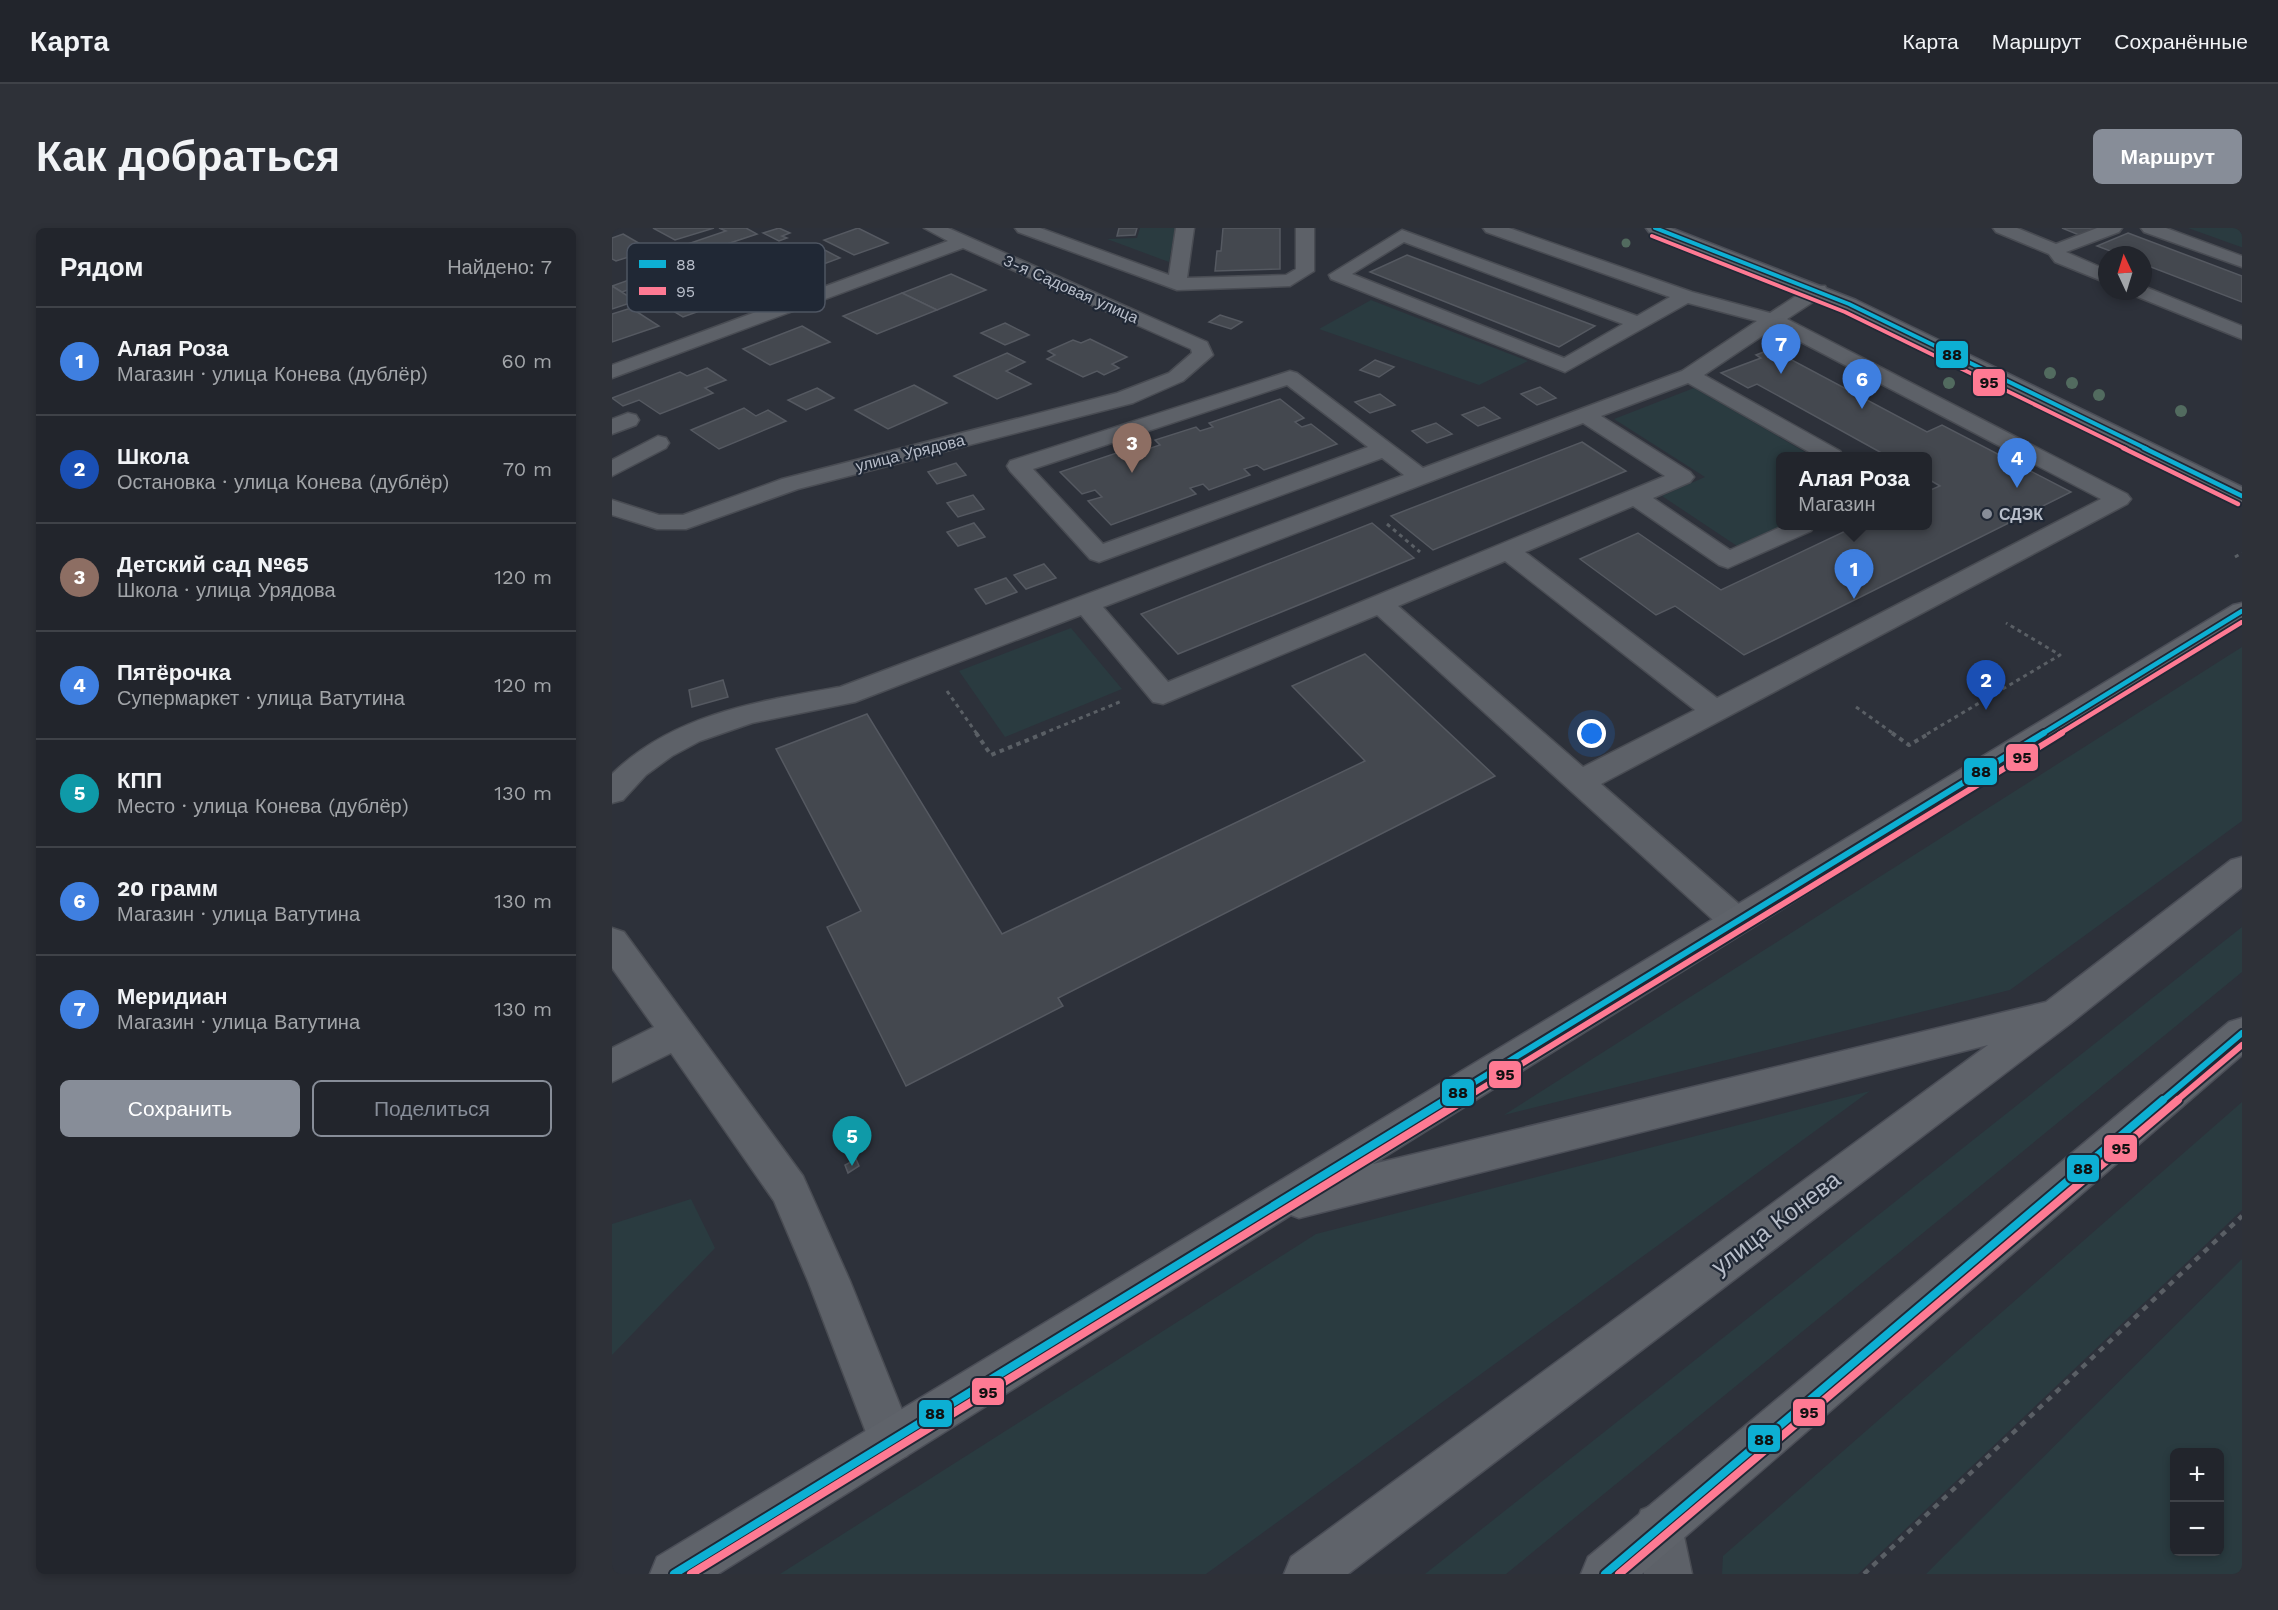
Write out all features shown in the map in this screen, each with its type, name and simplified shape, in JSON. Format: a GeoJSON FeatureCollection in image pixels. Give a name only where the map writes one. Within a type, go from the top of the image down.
{"type":"FeatureCollection","features":[{"type":"Feature","properties":{"kind":"main road"},"geometry":{"type":"LineString","coordinates":[[1658,228],[1818,290],[1984,368],[2242,496]]}},
{"type":"Feature","properties":{"kind":"main road"},"geometry":{"type":"LineString","coordinates":[[674,1574],[1735,920],[2242,611]]}},
{"type":"Feature","properties":{"kind":"main road","name":"улица Конева"},"geometry":{"type":"LineString","coordinates":[[1308,1574],[2058,1013],[2242,869]]}},
{"type":"Feature","properties":{"kind":"main road"},"geometry":{"type":"LineString","coordinates":[[1271,1207],[2058,1013]]}},
{"type":"Feature","properties":{"kind":"main road"},"geometry":{"type":"LineString","coordinates":[[1605,1574],[2242,1033]]}},
{"type":"Feature","properties":{"kind":"street","name":"3-я Садовая улица"},"geometry":{"type":"LineString","coordinates":[[933,228],[1200,346],[1203,356]]}},
{"type":"Feature","properties":{"kind":"street"},"geometry":{"type":"LineString","coordinates":[[1030,230],[1057,228]]}},
{"type":"Feature","properties":{"kind":"street"},"geometry":{"type":"LineString","coordinates":[[1176,284],[1185,228]]}},
{"type":"Feature","properties":{"kind":"street"},"geometry":{"type":"LineString","coordinates":[[1030,230],[1176,284],[1290,280],[1305,271],[1305,228]]}},
{"type":"Feature","properties":{"kind":"street"},"geometry":{"type":"LineString","coordinates":[[1492,228],[1685,296],[1772,319],[2119,499],[1580,782]]}},
{"type":"Feature","properties":{"kind":"street"},"geometry":{"type":"LineString","coordinates":[[2002,228],[2056,250],[2061,258],[2098,274]]}},
{"type":"Feature","properties":{"kind":"street"},"geometry":{"type":"LineString","coordinates":[[2056,250],[2113,228]]}},
{"type":"Feature","properties":{"kind":"street"},"geometry":{"type":"LineString","coordinates":[[2150,228],[2242,262]]}},
{"type":"Feature","properties":{"kind":"street"},"geometry":{"type":"LineString","coordinates":[[1639,323],[1402,235],[1338,275],[1565,366],[1639,323],[1685,296]]}},
{"type":"Feature","properties":{"kind":"street"},"geometry":{"type":"LineString","coordinates":[[825,293],[963,242]]}},
{"type":"Feature","properties":{"kind":"street"},"geometry":{"type":"LineString","coordinates":[[612,792],[625,777],[669,742],[735,716],[845,695],[1689,375],[1818,290]]}},
{"type":"Feature","properties":{"kind":"street"},"geometry":{"type":"LineString","coordinates":[[2152,296],[2242,333]]}},
{"type":"Feature","properties":{"kind":"street"},"geometry":{"type":"LineString","coordinates":[[612,372],[774,312]]}},
{"type":"Feature","properties":{"kind":"street","name":"улица Урядова"},"geometry":{"type":"LineString","coordinates":[[612,507],[657,522],[686,522],[790,484],[1125,398],[1176,377],[1203,356]]}},
{"type":"Feature","properties":{"kind":"street"},"geometry":{"type":"LineString","coordinates":[[1689,375],[1825,452]]}},
{"type":"Feature","properties":{"kind":"street"},"geometry":{"type":"LineString","coordinates":[[1385,449],[1099,554],[1018,466],[1290,377],[1385,449],[1421,477]]}},
{"type":"Feature","properties":{"kind":"street"},"geometry":{"type":"LineString","coordinates":[[1086,604],[1163,695],[1682,477],[1585,415]]}},
{"type":"Feature","properties":{"kind":"street"},"geometry":{"type":"LineString","coordinates":[[612,469],[658,443]]}},
{"type":"Feature","properties":{"kind":"street"},"geometry":{"type":"LineString","coordinates":[[1635,496],[1728,560],[1791,530]]}},
{"type":"Feature","properties":{"kind":"street"},"geometry":{"type":"LineString","coordinates":[[1507,550],[1715,711]]}},
{"type":"Feature","properties":{"kind":"street"},"geometry":{"type":"LineString","coordinates":[[1380,604],[1735,920]]}},
{"type":"Feature","properties":{"kind":"street"},"geometry":{"type":"LineString","coordinates":[[612,941],[789,1189],[891,1440]]}},
{"type":"Feature","properties":{"kind":"street"},"geometry":{"type":"LineString","coordinates":[[612,1066],[678,1032]]}},
{"type":"Feature","properties":{"kind":"street"},"geometry":{"type":"LineString","coordinates":[[1658,1527],[1668,1574]]}},
{"type":"Feature","properties":{"kind":"path"},"geometry":{"type":"LineString","coordinates":[[2235,557],[2242,553]]}},
{"type":"Feature","properties":{"kind":"path"},"geometry":{"type":"LineString","coordinates":[[1856,707],[1909,744],[2060,655],[2006,623]]}},
{"type":"Feature","properties":{"kind":"path"},"geometry":{"type":"LineString","coordinates":[[1864,1574],[2242,1216]]}},
{"type":"Feature","properties":{"kind":"shaded area"},"geometry":{"type":"Polygon","coordinates":[[[1140,228],[1175,228],[1169,262],[1107,239],[1137,238],[1140,228]]]}},
{"type":"Feature","properties":{"kind":"shaded area"},"geometry":{"type":"Polygon","coordinates":[[[2188,228],[2242,228],[2242,247],[2241,247],[2188,228]]]}},
{"type":"Feature","properties":{"kind":"shaded area"},"geometry":{"type":"Polygon","coordinates":[[[1371,300],[1528,361],[1479,385],[1319,329],[1371,300]]]}},
{"type":"Feature","properties":{"kind":"shaded area"},"geometry":{"type":"Polygon","coordinates":[[[1694,388],[1805,452],[1776,452],[1776,529],[1737,546],[1662,496],[1705,477],[1614,419],[1694,388]]]}},
{"type":"Feature","properties":{"kind":"shaded area"},"geometry":{"type":"Polygon","coordinates":[[[1071,628],[1122,689],[1005,737],[959,671],[1071,628]]]}},
{"type":"Feature","properties":{"kind":"shaded area"},"geometry":{"type":"Polygon","coordinates":[[[2242,647],[2242,821],[2010,990],[1504,1115],[2242,647]]]}},
{"type":"Feature","properties":{"kind":"shaded area"},"geometry":{"type":"Polygon","coordinates":[[[2242,927],[2242,972],[1506,1574],[1425,1574],[2242,927]]]}},
{"type":"Feature","properties":{"kind":"shaded area"},"geometry":{"type":"Polygon","coordinates":[[[1870,1091],[1206,1574],[780,1574],[1316,1234],[1870,1091]]]}},
{"type":"Feature","properties":{"kind":"shaded area"},"geometry":{"type":"Polygon","coordinates":[[[2242,1102],[2242,1210],[1858,1574],[1722,1574],[1723,1556],[2242,1102]]]}},
{"type":"Feature","properties":{"kind":"shaded area"},"geometry":{"type":"Polygon","coordinates":[[[691,1199],[715,1248],[612,1355],[612,1224],[691,1199]]]}},
{"type":"Feature","properties":{"kind":"shaded area"},"geometry":{"type":"Polygon","coordinates":[[[2242,1259],[2242,1574],[1926,1574],[2242,1259]]]}},
{"type":"Feature","properties":{"kind":"building"},"geometry":{"type":"Polygon","coordinates":[[[653,228],[714,228],[675,240],[653,228]]]}},
{"type":"Feature","properties":{"kind":"building"},"geometry":{"type":"Polygon","coordinates":[[[719,228],[746,228],[757,234],[730,243],[691,243],[726,231],[719,228]]]}},
{"type":"Feature","properties":{"kind":"building"},"geometry":{"type":"Polygon","coordinates":[[[779,228],[790,233],[782,236],[787,238],[779,241],[763,233],[779,228]]]}},
{"type":"Feature","properties":{"kind":"building"},"geometry":{"type":"Polygon","coordinates":[[[858,228],[888,243],[854,255],[824,240],[858,228]]]}},
{"type":"Feature","properties":{"kind":"building"},"geometry":{"type":"Polygon","coordinates":[[[1119,228],[1137,228],[1135,235],[1117,236],[1119,228]]]}},
{"type":"Feature","properties":{"kind":"building"},"geometry":{"type":"Polygon","coordinates":[[[1223,228],[1280,228],[1280,269],[1215,271],[1217,251],[1221,251],[1223,228]]]}},
{"type":"Feature","properties":{"kind":"building"},"geometry":{"type":"Polygon","coordinates":[[[2062,228],[2096,228],[2079,235],[2062,228]]]}},
{"type":"Feature","properties":{"kind":"building"},"geometry":{"type":"Polygon","coordinates":[[[2128,233],[2242,276],[2242,302],[2152,267],[2152,246],[2097,246],[2128,233]]]}},
{"type":"Feature","properties":{"kind":"building"},"geometry":{"type":"Polygon","coordinates":[[[623,234],[639,243],[627,243],[627,258],[616,261],[612,259],[612,238],[623,234]]]}},
{"type":"Feature","properties":{"kind":"building"},"geometry":{"type":"Polygon","coordinates":[[[825,250],[840,258],[825,264],[825,250]]]}},
{"type":"Feature","properties":{"kind":"building"},"geometry":{"type":"Polygon","coordinates":[[[1407,255],[1595,326],[1559,347],[1370,272],[1407,255]]]}},
{"type":"Feature","properties":{"kind":"building"},"geometry":{"type":"Polygon","coordinates":[[[951,274],[986,290],[937,310],[902,293],[951,274]]]}},
{"type":"Feature","properties":{"kind":"building"},"geometry":{"type":"Polygon","coordinates":[[[627,281],[627,290],[622,292],[612,286],[627,281]]]}},
{"type":"Feature","properties":{"kind":"building"},"geometry":{"type":"Polygon","coordinates":[[[612,286],[627,295],[627,304],[612,309],[612,286]]]}},
{"type":"Feature","properties":{"kind":"building"},"geometry":{"type":"Polygon","coordinates":[[[902,293],[937,310],[877,334],[843,316],[902,293]]]}},
{"type":"Feature","properties":{"kind":"building"},"geometry":{"type":"Polygon","coordinates":[[[627,309],[627,312],[637,312],[659,326],[612,342],[612,314],[627,309]]]}},
{"type":"Feature","properties":{"kind":"building"},"geometry":{"type":"Polygon","coordinates":[[[675,312],[697,312],[683,317],[675,312]]]}},
{"type":"Feature","properties":{"kind":"building"},"geometry":{"type":"Polygon","coordinates":[[[1220,315],[1242,322],[1231,329],[1209,322],[1220,315]]]}},
{"type":"Feature","properties":{"kind":"building"},"geometry":{"type":"Polygon","coordinates":[[[1005,323],[1029,335],[1005,345],[981,333],[1005,323]]]}},
{"type":"Feature","properties":{"kind":"building"},"geometry":{"type":"Polygon","coordinates":[[[802,326],[830,342],[770,365],[743,349],[802,326]]]}},
{"type":"Feature","properties":{"kind":"building"},"geometry":{"type":"Polygon","coordinates":[[[1090,339],[1127,357],[1112,364],[1119,368],[1104,375],[1097,371],[1083,377],[1047,359],[1055,355],[1048,351],[1073,340],[1081,343],[1090,339]]]}},
{"type":"Feature","properties":{"kind":"building"},"geometry":{"type":"Polygon","coordinates":[[[1771,349],[1927,432],[1942,425],[2071,492],[1744,655],[1675,606],[1656,615],[1580,559],[1638,533],[1721,590],[1848,530],[1932,530],[1932,489],[1940,486],[1932,481],[1932,452],[1880,452],[1757,384],[1748,388],[1721,373],[1761,358],[1756,355],[1771,349]]]}},
{"type":"Feature","properties":{"kind":"building"},"geometry":{"type":"Polygon","coordinates":[[[1007,353],[1025,362],[1006,371],[1031,384],[997,399],[954,376],[1007,353]]]}},
{"type":"Feature","properties":{"kind":"building"},"geometry":{"type":"Polygon","coordinates":[[[1375,360],[1394,367],[1379,377],[1360,370],[1375,360]]]}},
{"type":"Feature","properties":{"kind":"building"},"geometry":{"type":"Polygon","coordinates":[[[707,368],[726,380],[705,388],[713,393],[660,414],[639,400],[623,406],[612,398],[680,372],[687,376],[707,368]]]}},
{"type":"Feature","properties":{"kind":"building"},"geometry":{"type":"Polygon","coordinates":[[[914,385],[947,403],[888,429],[855,410],[914,385]]]}},
{"type":"Feature","properties":{"kind":"building"},"geometry":{"type":"Polygon","coordinates":[[[1540,387],[1556,398],[1537,405],[1521,394],[1540,387]]]}},
{"type":"Feature","properties":{"kind":"building"},"geometry":{"type":"Polygon","coordinates":[[[817,388],[834,398],[806,410],[788,400],[817,388]]]}},
{"type":"Feature","properties":{"kind":"building"},"geometry":{"type":"Polygon","coordinates":[[[1380,394],[1395,405],[1370,413],[1355,402],[1380,394]]]}},
{"type":"Feature","properties":{"kind":"building"},"geometry":{"type":"Polygon","coordinates":[[[1280,399],[1304,418],[1295,422],[1302,427],[1311,424],[1337,444],[1264,470],[1257,465],[1244,469],[1250,475],[1209,490],[1203,484],[1190,488],[1196,494],[1111,525],[1088,501],[1102,497],[1095,490],[1082,494],[1060,472],[1143,444],[1148,449],[1160,445],[1155,440],[1196,427],[1200,431],[1213,427],[1209,423],[1280,399]]]}},
{"type":"Feature","properties":{"kind":"building"},"geometry":{"type":"Polygon","coordinates":[[[1484,407],[1500,418],[1478,426],[1462,415],[1484,407]]]}},
{"type":"Feature","properties":{"kind":"building"},"geometry":{"type":"Polygon","coordinates":[[[744,408],[756,416],[768,410],[786,421],[719,449],[691,430],[744,408]]]}},
{"type":"Feature","properties":{"kind":"building"},"geometry":{"type":"Polygon","coordinates":[[[1436,423],[1452,434],[1427,443],[1412,431],[1436,423]]]}},
{"type":"Feature","properties":{"kind":"building"},"geometry":{"type":"Polygon","coordinates":[[[1582,442],[1626,471],[1433,550],[1391,516],[1582,442]]]}},
{"type":"Feature","properties":{"kind":"building"},"geometry":{"type":"Polygon","coordinates":[[[956,463],[966,475],[937,484],[928,472],[956,463]]]}},
{"type":"Feature","properties":{"kind":"building"},"geometry":{"type":"Polygon","coordinates":[[[973,495],[984,509],[958,517],[947,503],[973,495]]]}},
{"type":"Feature","properties":{"kind":"building"},"geometry":{"type":"Polygon","coordinates":[[[974,523],[985,537],[958,546],[947,532],[974,523]]]}},
{"type":"Feature","properties":{"kind":"building"},"geometry":{"type":"Polygon","coordinates":[[[1372,523],[1414,558],[1178,654],[1141,614],[1372,523]]]}},
{"type":"Feature","properties":{"kind":"building"},"geometry":{"type":"Polygon","coordinates":[[[1044,564],[1056,578],[1026,589],[1014,575],[1044,564]]]}},
{"type":"Feature","properties":{"kind":"building"},"geometry":{"type":"Polygon","coordinates":[[[1006,578],[1017,592],[986,604],[975,589],[1006,578]]]}},
{"type":"Feature","properties":{"kind":"building"},"geometry":{"type":"Polygon","coordinates":[[[1365,654],[1495,776],[1058,998],[1063,1006],[906,1086],[827,927],[861,911],[776,749],[867,714],[1002,934],[1365,761],[1292,686],[1365,654]]]}},
{"type":"Feature","properties":{"kind":"building"},"geometry":{"type":"Polygon","coordinates":[[[723,680],[728,697],[692,707],[689,690],[723,680]]]}},
{"type":"Feature","properties":{"kind":"building"},"geometry":{"type":"Polygon","coordinates":[[[856,1159],[859,1166],[848,1173],[845,1165],[856,1159]]]}},
{"type":"Feature","properties":{"kind":"transit line","name":"88"},"geometry":{"type":"LineString","coordinates":[[1655,228],[1849,304],[2242,496]]}},
{"type":"Feature","properties":{"kind":"transit line","name":"95"},"geometry":{"type":"LineString","coordinates":[[1652,236],[1845,312],[2238,504]]}},
{"type":"Feature","properties":{"kind":"transit line","name":"88"},"geometry":{"type":"LineString","coordinates":[[674,1574],[2242,611]]}},
{"type":"Feature","properties":{"kind":"transit line","name":"95"},"geometry":{"type":"LineString","coordinates":[[691,1574],[2242,622]]}},
{"type":"Feature","properties":{"kind":"transit line","name":"88"},"geometry":{"type":"LineString","coordinates":[[1605,1574],[2242,1033]]}},
{"type":"Feature","properties":{"kind":"transit line","name":"95"},"geometry":{"type":"LineString","coordinates":[[1619,1574],[2242,1045]]}},
{"type":"Feature","properties":{"kind":"place","name":"Меридиан"},"geometry":{"type":"Point","coordinates":[1781,374]}},
{"type":"Feature","properties":{"kind":"place","name":"20 грамм"},"geometry":{"type":"Point","coordinates":[1862,409]}},
{"type":"Feature","properties":{"kind":"place","name":"Детский сад №65"},"geometry":{"type":"Point","coordinates":[1132,473]}},
{"type":"Feature","properties":{"kind":"place","name":"Пятёрочка"},"geometry":{"type":"Point","coordinates":[2017,488]}},
{"type":"Feature","properties":{"kind":"place","name":"СДЭК"},"geometry":{"type":"Point","coordinates":[1987,514]}},
{"type":"Feature","properties":{"kind":"place","name":"Алая Роза"},"geometry":{"type":"Point","coordinates":[1854,599]}},
{"type":"Feature","properties":{"kind":"place","name":"Школа"},"geometry":{"type":"Point","coordinates":[1986,710]}},
{"type":"Feature","properties":{"kind":"place","name":"КПП"},"geometry":{"type":"Point","coordinates":[852,1166]}}]}
